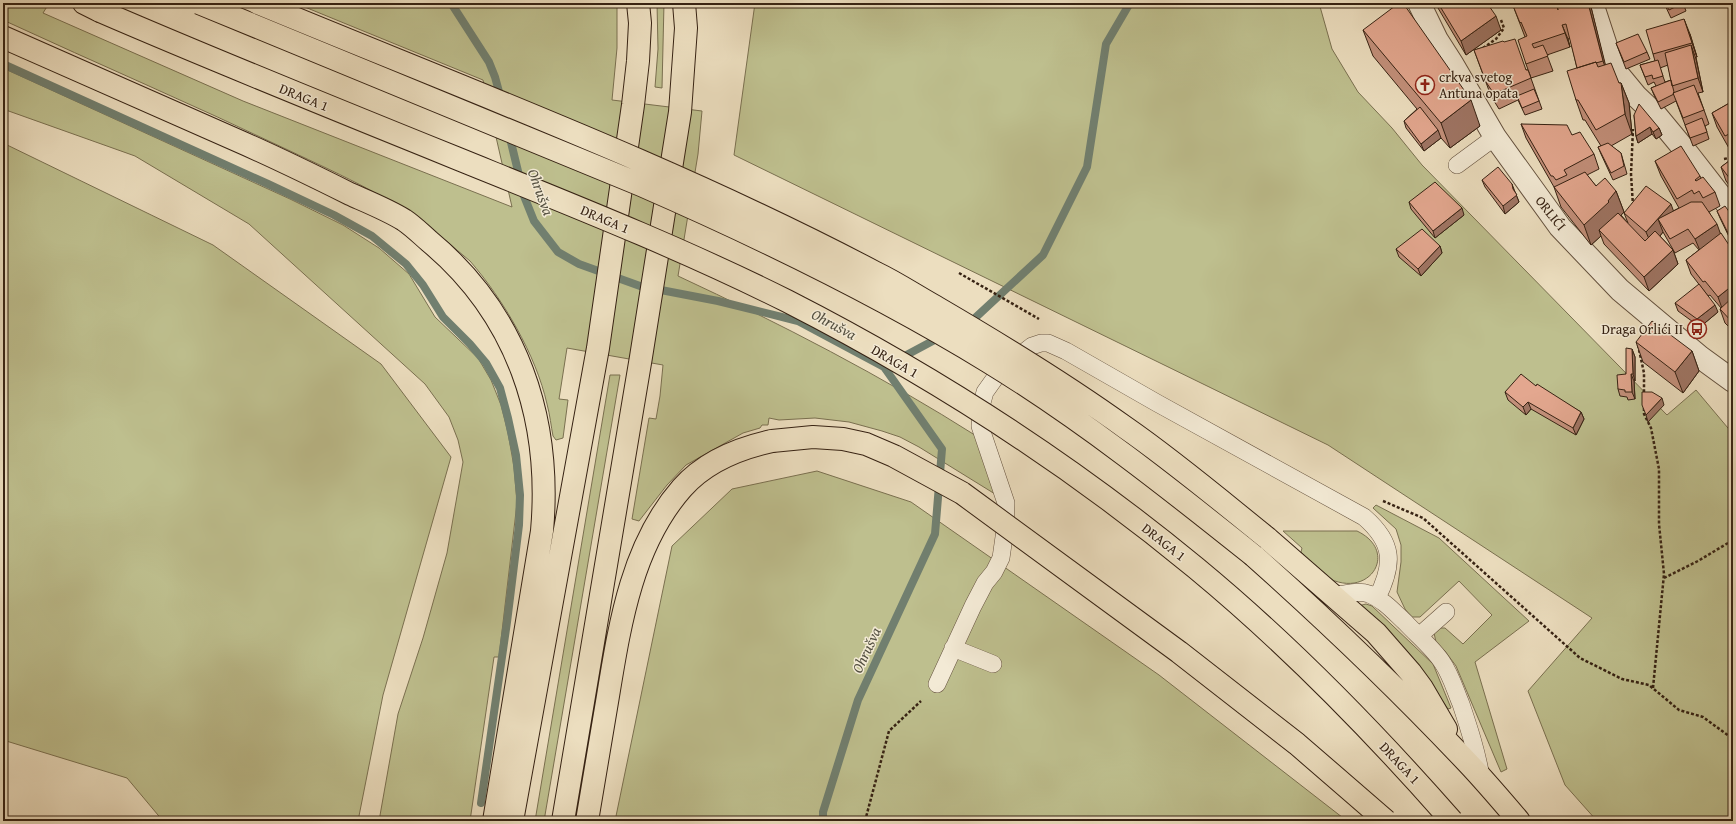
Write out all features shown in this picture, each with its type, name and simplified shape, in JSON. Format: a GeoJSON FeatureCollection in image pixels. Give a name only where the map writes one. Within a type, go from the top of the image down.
{"type":"FeatureCollection","features":[{"type":"Feature","properties":{"kind":"highway"},"geometry":{"type":"LineString","coordinates":[[199,3],[641,185],[704,213],[846,282],[911,317],[990,363],[1073,418],[1185,500],[1254,556],[1312,607],[1403,696],[1481,777],[1514,816]]}},
{"type":"Feature","properties":{"kind":"highway"},"geometry":{"type":"LineString","coordinates":[[258,3],[563,129],[764,216],[878,274],[1004,346],[1133,433],[1200,484],[1267,538],[1376,633],[1411,673],[1428,697],[1460,755]]}},
{"type":"Feature","properties":{"kind":"highway"},"geometry":{"type":"LineString","coordinates":[[512,821],[598,348],[634,105],[640,23],[638,3]]}},
{"type":"Feature","properties":{"kind":"highway"},"geometry":{"type":"LineString","coordinates":[[563,821],[641,357],[680,112],[686,28],[684,3]]}},
{"type":"Feature","properties":{"kind":"highway","name":"DRAGA 1"},"geometry":{"type":"LineString","coordinates":[[92,7],[218,62],[553,197],[670,246],[785,301],[904,365],[993,419],[1104,496],[1197,568],[1287,649],[1376,738],[1452,821]]}},
{"type":"Feature","properties":{"kind":"highway"},"geometry":{"type":"LineString","coordinates":[[3,38],[263,152],[404,220],[450,259],[477,289],[506,334],[518,359],[531,394],[538,424],[544,468],[544,505],[542,530],[494,821]]}},
{"type":"Feature","properties":{"kind":"highway"},"geometry":{"type":"LineString","coordinates":[[587,821],[618,636],[625,605],[634,578],[659,519],[683,487],[701,470],[750,446],[772,441],[813,437],[843,439],[866,444],[894,456],[962,494],[1179,652],[1297,744],[1386,821]]}},
{"type":"Feature","properties":{"kind":"street","name":"ORLIĆI"},"geometry":{"type":"LineString","coordinates":[[1419,3],[1437,40],[1495,137],[1560,227],[1620,290],[1700,357],[1733,381]]}},
{"type":"Feature","properties":{"kind":"street"},"geometry":{"type":"LineString","coordinates":[[1592,3],[1616,73],[1636,96],[1655,114],[1733,212]]}},
{"type":"Feature","properties":{"kind":"lane"},"geometry":{"type":"LineString","coordinates":[[1457,165],[1495,137]]}},
{"type":"Feature","properties":{"kind":"lane"},"geometry":{"type":"LineString","coordinates":[[937,684],[972,606],[985,583],[994,572],[1001,558],[1005,530],[1006,503],[980,426],[982,403],[985,392],[1000,371],[1032,346],[1041,343],[1054,345],[1066,351],[1364,517],[1380,534],[1386,543],[1389,556],[1389,568],[1384,584],[1377,598]]}},
{"type":"Feature","properties":{"kind":"lane"},"geometry":{"type":"LineString","coordinates":[[1333,596],[1359,593],[1368,594],[1377,598],[1385,603],[1442,661],[1452,679],[1478,755],[1481,777]]}},
{"type":"Feature","properties":{"kind":"lane"},"geometry":{"type":"LineString","coordinates":[[1419,636],[1446,612]]}},
{"type":"Feature","properties":{"kind":"lane"},"geometry":{"type":"LineString","coordinates":[[953,648],[993,664]]}},
{"type":"Feature","properties":{"kind":"path"},"geometry":{"type":"LineString","coordinates":[[1479,51],[1501,34],[1504,28],[1501,20]]}},
{"type":"Feature","properties":{"kind":"path"},"geometry":{"type":"LineString","coordinates":[[1631,211],[1633,206],[1631,174],[1633,128]]}},
{"type":"Feature","properties":{"kind":"path"},"geometry":{"type":"LineString","coordinates":[[1638,346],[1644,373],[1644,400]]}},
{"type":"Feature","properties":{"kind":"path"},"geometry":{"type":"LineString","coordinates":[[1644,407],[1644,414],[1651,428],[1658,469],[1659,524],[1664,578],[1653,689]]}},
{"type":"Feature","properties":{"kind":"path"},"geometry":{"type":"LineString","coordinates":[[1664,578],[1733,540]]}},
{"type":"Feature","properties":{"kind":"path"},"geometry":{"type":"LineString","coordinates":[[865,821],[889,731],[937,684]]}},
{"type":"Feature","properties":{"kind":"green space"},"geometry":{"type":"Polygon","coordinates":[[[3,3],[43,3],[48,5],[43,13],[243,101],[512,207],[483,80],[295,3],[617,3],[617,48],[612,100],[702,111],[698,154],[678,276],[831,352],[905,393],[978,437],[995,494],[919,447],[900,437],[849,422],[815,418],[779,420],[769,418],[768,425],[762,425],[760,428],[743,433],[686,465],[667,485],[639,521],[632,519],[649,418],[656,419],[663,365],[567,348],[559,399],[568,400],[563,438],[556,440],[553,436],[550,416],[542,385],[527,347],[517,328],[494,292],[470,261],[445,240],[427,226],[389,201],[329,169],[3,20],[3,3]]]}},
{"type":"Feature","properties":{"kind":"green space"},"geometry":{"type":"Polygon","coordinates":[[[657,3],[664,3],[662,88],[655,87],[658,49],[657,3]]]}},
{"type":"Feature","properties":{"kind":"green space"},"geometry":{"type":"Polygon","coordinates":[[[755,3],[1319,3],[1332,49],[1358,92],[1392,128],[1422,165],[1667,415],[1696,390],[1733,434],[1733,821],[1597,821],[1565,785],[1528,691],[1592,618],[1328,445],[734,155],[755,3]]]}},
{"type":"Feature","properties":{"kind":"green space"},"geometry":{"type":"Polygon","coordinates":[[[3,68],[290,199],[343,225],[379,248],[409,274],[435,317],[478,358],[491,380],[501,405],[514,467],[517,503],[499,657],[494,657],[470,821],[379,821],[398,714],[423,638],[447,553],[463,462],[458,440],[449,417],[425,384],[249,224],[135,156],[3,109],[3,68]]]}},
{"type":"Feature","properties":{"kind":"green space"},"geometry":{"type":"Polygon","coordinates":[[[3,143],[213,245],[381,364],[451,457],[383,695],[358,821],[163,821],[127,778],[3,740],[3,143]]]}},
{"type":"Feature","properties":{"kind":"green space"},"geometry":{"type":"Polygon","coordinates":[[[610,375],[620,375],[544,821],[535,821],[610,375]]]}},
{"type":"Feature","properties":{"kind":"green space"},"geometry":{"type":"Polygon","coordinates":[[[817,471],[911,502],[1159,675],[1347,821],[615,821],[672,546],[732,489],[817,471]]]}},
{"type":"Feature","properties":{"kind":"green space"},"geometry":{"type":"Polygon","coordinates":[[[1376,505],[1439,538],[1529,621],[1475,662],[1507,769],[1501,772],[1456,666],[1436,642],[1434,633],[1439,628],[1445,628],[1463,644],[1492,615],[1459,581],[1420,617],[1412,617],[1405,609],[1397,592],[1401,562],[1401,545],[1396,529],[1373,508],[1376,505]]]}},
{"type":"Feature","properties":{"kind":"green space"},"geometry":{"type":"Polygon","coordinates":[[[1283,531],[1357,531],[1370,540],[1376,550],[1378,560],[1375,570],[1368,577],[1357,582],[1345,583],[1330,579],[1301,552],[1302,548],[1283,531]]]}},
{"type":"Feature","properties":{"kind":"green space"},"geometry":{"type":"Polygon","coordinates":[[[1366,604],[1372,606],[1433,664],[1451,708],[1448,709],[1424,674],[1358,606],[1366,604]]]}},
{"type":"Feature","properties":{"kind":"building","name":"crkva svetog Antuna opata"},"geometry":{"type":"Polygon","coordinates":[[[1399,3],[1403,3],[1471,100],[1441,123],[1363,30],[1399,3]]]}},
{"type":"Feature","properties":{"kind":"building"},"geometry":{"type":"Polygon","coordinates":[[[1438,3],[1487,3],[1496,16],[1461,41],[1438,3]]]}},
{"type":"Feature","properties":{"kind":"building"},"geometry":{"type":"Polygon","coordinates":[[[1512,3],[1556,3],[1558,10],[1557,3],[1588,3],[1603,61],[1577,68],[1566,24],[1562,25],[1565,33],[1532,44],[1534,48],[1543,45],[1548,56],[1526,64],[1518,40],[1527,36],[1512,3]]]}},
{"type":"Feature","properties":{"kind":"building"},"geometry":{"type":"Polygon","coordinates":[[[1665,3],[1683,3],[1669,10],[1665,3]]]}},
{"type":"Feature","properties":{"kind":"building"},"geometry":{"type":"Polygon","coordinates":[[[1684,19],[1692,43],[1653,54],[1646,30],[1684,19]]]}},
{"type":"Feature","properties":{"kind":"building"},"geometry":{"type":"Polygon","coordinates":[[[1638,34],[1647,52],[1624,62],[1616,43],[1638,34]]]}},
{"type":"Feature","properties":{"kind":"building"},"geometry":{"type":"Polygon","coordinates":[[[1515,39],[1526,70],[1528,70],[1531,78],[1494,94],[1486,82],[1474,50],[1515,39]]]}},
{"type":"Feature","properties":{"kind":"building"},"geometry":{"type":"Polygon","coordinates":[[[1691,45],[1698,78],[1672,86],[1665,53],[1691,45]]]}},
{"type":"Feature","properties":{"kind":"building"},"geometry":{"type":"Polygon","coordinates":[[[1658,60],[1663,76],[1653,79],[1652,75],[1645,77],[1640,65],[1658,60]]]}},
{"type":"Feature","properties":{"kind":"building"},"geometry":{"type":"Polygon","coordinates":[[[1596,62],[1598,67],[1611,63],[1619,83],[1621,83],[1625,114],[1596,130],[1578,100],[1576,100],[1567,71],[1596,62]]]}},
{"type":"Feature","properties":{"kind":"building"},"geometry":{"type":"Polygon","coordinates":[[[1671,80],[1674,94],[1658,102],[1651,88],[1671,80]]]}},
{"type":"Feature","properties":{"kind":"building"},"geometry":{"type":"Polygon","coordinates":[[[1694,85],[1704,110],[1683,118],[1673,93],[1694,85]]]}},
{"type":"Feature","properties":{"kind":"building"},"geometry":{"type":"Polygon","coordinates":[[[1534,89],[1539,101],[1522,108],[1517,96],[1534,89]]]}},
{"type":"Feature","properties":{"kind":"building"},"geometry":{"type":"Polygon","coordinates":[[[1733,101],[1733,132],[1725,136],[1712,113],[1733,101]]]}},
{"type":"Feature","properties":{"kind":"building"},"geometry":{"type":"Polygon","coordinates":[[[1639,104],[1659,128],[1653,132],[1650,127],[1636,136],[1634,115],[1639,104]]]}},
{"type":"Feature","properties":{"kind":"building"},"geometry":{"type":"Polygon","coordinates":[[[1420,107],[1438,130],[1421,144],[1404,121],[1420,107]]]}},
{"type":"Feature","properties":{"kind":"building"},"geometry":{"type":"Polygon","coordinates":[[[1702,118],[1707,132],[1690,138],[1685,125],[1702,118]]]}},
{"type":"Feature","properties":{"kind":"building"},"geometry":{"type":"Polygon","coordinates":[[[1521,124],[1567,125],[1572,135],[1580,132],[1594,154],[1564,170],[1567,175],[1556,180],[1553,176],[1551,176],[1521,124]]]}},
{"type":"Feature","properties":{"kind":"building"},"geometry":{"type":"Polygon","coordinates":[[[1608,143],[1621,153],[1624,166],[1611,173],[1598,147],[1608,143]]]}},
{"type":"Feature","properties":{"kind":"building"},"geometry":{"type":"Polygon","coordinates":[[[1681,146],[1700,176],[1695,180],[1696,181],[1703,177],[1715,192],[1703,198],[1699,191],[1694,194],[1692,190],[1677,199],[1655,161],[1681,146]]]}},
{"type":"Feature","properties":{"kind":"building"},"geometry":{"type":"Polygon","coordinates":[[[1733,158],[1733,183],[1721,167],[1733,158]]]}},
{"type":"Feature","properties":{"kind":"building"},"geometry":{"type":"Polygon","coordinates":[[[1498,167],[1512,184],[1517,195],[1503,206],[1482,180],[1498,167]]]}},
{"type":"Feature","properties":{"kind":"building"},"geometry":{"type":"Polygon","coordinates":[[[1585,172],[1596,186],[1605,178],[1616,191],[1608,201],[1609,202],[1584,225],[1554,187],[1585,172]]]}},
{"type":"Feature","properties":{"kind":"building"},"geometry":{"type":"Polygon","coordinates":[[[1435,182],[1462,208],[1433,231],[1409,202],[1435,182]]]}},
{"type":"Feature","properties":{"kind":"building"},"geometry":{"type":"Polygon","coordinates":[[[1646,186],[1671,204],[1646,232],[1624,213],[1646,186]]]}},
{"type":"Feature","properties":{"kind":"building"},"geometry":{"type":"Polygon","coordinates":[[[1691,202],[1702,202],[1717,224],[1695,239],[1688,229],[1670,239],[1658,219],[1691,202]]]}},
{"type":"Feature","properties":{"kind":"building"},"geometry":{"type":"Polygon","coordinates":[[[1725,206],[1733,217],[1733,232],[1729,235],[1717,211],[1725,206]]]}},
{"type":"Feature","properties":{"kind":"building"},"geometry":{"type":"Polygon","coordinates":[[[1618,213],[1645,241],[1655,231],[1673,250],[1644,277],[1599,230],[1618,213]]]}},
{"type":"Feature","properties":{"kind":"building"},"geometry":{"type":"Polygon","coordinates":[[[1422,229],[1440,246],[1418,269],[1396,249],[1422,229]]]}},
{"type":"Feature","properties":{"kind":"building"},"geometry":{"type":"Polygon","coordinates":[[[1721,233],[1733,251],[1733,256],[1730,258],[1733,262],[1733,285],[1718,297],[1705,281],[1703,282],[1686,260],[1721,233]]]}},
{"type":"Feature","properties":{"kind":"building"},"geometry":{"type":"Polygon","coordinates":[[[1699,284],[1715,305],[1697,319],[1675,303],[1699,284]]]}},
{"type":"Feature","properties":{"kind":"building"},"geometry":{"type":"Polygon","coordinates":[[[1733,297],[1733,323],[1720,309],[1733,297]]]}},
{"type":"Feature","properties":{"kind":"building"},"geometry":{"type":"Polygon","coordinates":[[[1652,321],[1692,351],[1675,372],[1636,342],[1652,321]]]}},
{"type":"Feature","properties":{"kind":"building"},"geometry":{"type":"Polygon","coordinates":[[[1626,348],[1632,349],[1632,392],[1625,392],[1625,390],[1618,389],[1617,375],[1626,374],[1626,348]]]}},
{"type":"Feature","properties":{"kind":"building"},"geometry":{"type":"Polygon","coordinates":[[[1521,374],[1536,386],[1537,384],[1581,412],[1573,428],[1528,402],[1523,407],[1505,392],[1521,374]]]}},
{"type":"Feature","properties":{"kind":"building"},"geometry":{"type":"Polygon","coordinates":[[[1642,392],[1652,392],[1662,398],[1646,415],[1642,405],[1642,392]]]}},
{"type":"Feature","properties":{"kind":"waterway","name":"Ohrušva"},"geometry":{"type":"LineString","coordinates":[[451,3],[489,62],[501,99]]}},
{"type":"Feature","properties":{"kind":"waterway"},"geometry":{"type":"LineString","coordinates":[[966,323],[975,318],[1043,255],[1087,167],[1106,44],[1130,3]]}},
{"type":"Feature","properties":{"kind":"waterway"},"geometry":{"type":"LineString","coordinates":[[3,64],[268,184],[334,215],[372,236],[406,264],[423,285],[443,317],[470,344],[486,363],[500,388],[508,418],[516,455],[520,495],[519,525],[507,622],[481,803]]}},
{"type":"Feature","properties":{"kind":"waterway","name":"Ohrušva"},"geometry":{"type":"LineString","coordinates":[[509,134],[524,196],[534,221],[558,252],[579,264],[640,286],[718,301],[798,321],[884,367],[942,449],[935,534],[858,700],[823,812],[823,821]]}},
{"type":"Feature","properties":{"kind":"waterway"},"geometry":{"type":"LineString","coordinates":[[899,359],[942,336]]}},
{"type":"Feature","properties":{"kind":"place","name":"crkva svetog Antuna opata"},"geometry":{"type":"Point","coordinates":[1425,85]}},
{"type":"Feature","properties":{"kind":"place","name":"Draga Orlići II"},"geometry":{"type":"Point","coordinates":[1697,329]}}]}
